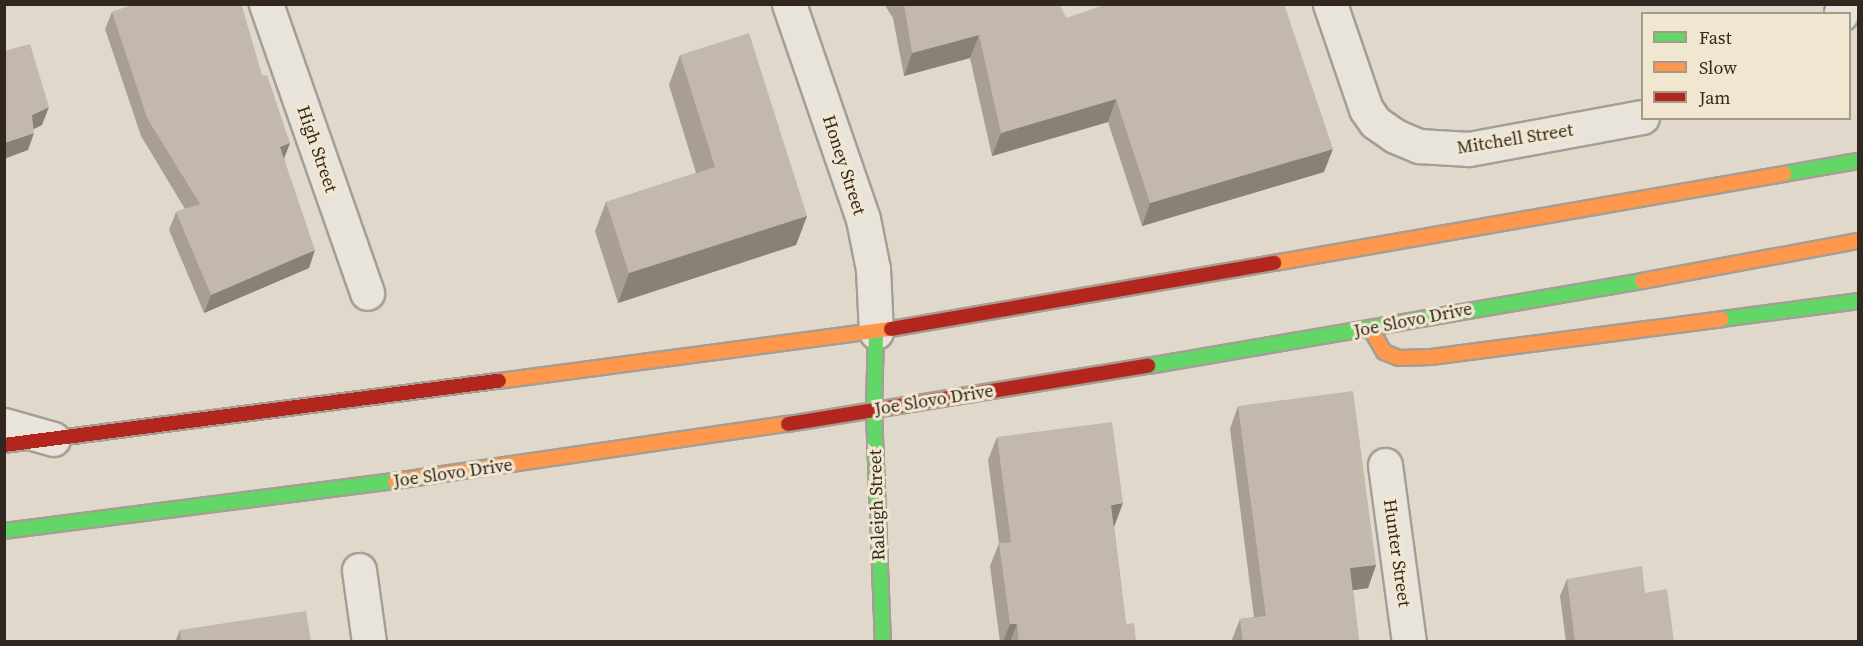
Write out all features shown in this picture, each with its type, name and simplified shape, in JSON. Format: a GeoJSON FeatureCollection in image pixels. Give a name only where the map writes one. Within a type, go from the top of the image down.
{"type":"FeatureCollection","features":[{"type":"Feature","properties":{"kind":"main road"},"geometry":{"type":"LineString","coordinates":[[4,445],[876,332],[1858,161]]}},
{"type":"Feature","properties":{"kind":"main road","name":"Joe Slovo Drive"},"geometry":{"type":"LineString","coordinates":[[4,531],[480,470],[874,411],[1371,330],[1858,241]]}},
{"type":"Feature","properties":{"kind":"main road"},"geometry":{"type":"LineString","coordinates":[[1371,330],[1384,352],[1399,358],[1431,357],[1858,301]]}},
{"type":"Feature","properties":{"kind":"main road","name":"Raleigh Street"},"geometry":{"type":"LineString","coordinates":[[876,332],[874,411],[883,642]]}},
{"type":"Feature","properties":{"kind":"street","name":"High Street"},"geometry":{"type":"LineString","coordinates":[[267,4],[367,293]]}},
{"type":"Feature","properties":{"kind":"street","name":"Honey Street"},"geometry":{"type":"LineString","coordinates":[[789,4],[863,219],[873,269],[876,332]]}},
{"type":"Feature","properties":{"kind":"street","name":"Mitchell Street"},"geometry":{"type":"LineString","coordinates":[[1330,4],[1366,109],[1375,122],[1419,146],[1469,149],[1641,117]]}},
{"type":"Feature","properties":{"kind":"street"},"geometry":{"type":"LineString","coordinates":[[4,425],[54,439]]}},
{"type":"Feature","properties":{"kind":"street","name":"Hunter Street"},"geometry":{"type":"LineString","coordinates":[[1384,465],[1409,642]]}},
{"type":"Feature","properties":{"kind":"street"},"geometry":{"type":"LineString","coordinates":[[360,570],[369,642]]}},
{"type":"Feature","properties":{"kind":"building"},"geometry":{"type":"Polygon","coordinates":[[[134,4],[241,4],[262,76],[267,75],[290,143],[280,147],[315,250],[211,295],[176,212],[200,204],[147,118],[112,12],[134,4]]]}},
{"type":"Feature","properties":{"kind":"building"},"geometry":{"type":"Polygon","coordinates":[[[904,4],[1059,4],[1066,18],[1107,4],[1284,4],[1333,149],[1150,203],[1116,99],[1001,133],[979,35],[912,53],[904,4]]]}},
{"type":"Feature","properties":{"kind":"building"},"geometry":{"type":"Polygon","coordinates":[[[749,33],[807,216],[629,273],[606,202],[715,167],[680,55],[749,33]]]}},
{"type":"Feature","properties":{"kind":"building"},"geometry":{"type":"Polygon","coordinates":[[[30,44],[49,107],[32,115],[34,133],[4,143],[4,51],[30,44]]]}},
{"type":"Feature","properties":{"kind":"building"},"geometry":{"type":"Polygon","coordinates":[[[1353,391],[1376,565],[1350,568],[1359,642],[1243,642],[1240,619],[1266,616],[1238,406],[1353,391]]]}},
{"type":"Feature","properties":{"kind":"building"},"geometry":{"type":"Polygon","coordinates":[[[1112,422],[1123,503],[1111,505],[1126,624],[1134,623],[1136,642],[1019,642],[1017,624],[1010,624],[999,543],[1011,542],[997,437],[1112,422]]]}},
{"type":"Feature","properties":{"kind":"building"},"geometry":{"type":"Polygon","coordinates":[[[1642,566],[1645,593],[1667,589],[1674,642],[1575,642],[1567,579],[1642,566]]]}},
{"type":"Feature","properties":{"kind":"building"},"geometry":{"type":"Polygon","coordinates":[[[306,611],[311,642],[181,642],[180,630],[306,611]]]}},
{"type":"Feature","properties":{"kind":"traffic: fast"},"geometry":{"type":"LineString","coordinates":[[1784,174],[1858,161]]}},
{"type":"Feature","properties":{"kind":"traffic: fast"},"geometry":{"type":"LineString","coordinates":[[1148,366],[1642,281]]}},
{"type":"Feature","properties":{"kind":"traffic: fast"},"geometry":{"type":"LineString","coordinates":[[1722,319],[1858,301]]}},
{"type":"Feature","properties":{"kind":"traffic: fast"},"geometry":{"type":"LineString","coordinates":[[876,332],[874,411],[883,642]]}},
{"type":"Feature","properties":{"kind":"traffic: fast"},"geometry":{"type":"LineString","coordinates":[[4,531],[395,481]]}},
{"type":"Feature","properties":{"kind":"traffic: slow"},"geometry":{"type":"LineString","coordinates":[[1274,263],[1784,174]]}},
{"type":"Feature","properties":{"kind":"traffic: slow"},"geometry":{"type":"LineString","coordinates":[[1642,281],[1858,241]]}},
{"type":"Feature","properties":{"kind":"traffic: slow"},"geometry":{"type":"LineString","coordinates":[[1371,330],[1384,352],[1399,358],[1431,357],[1722,319]]}},
{"type":"Feature","properties":{"kind":"traffic: slow"},"geometry":{"type":"LineString","coordinates":[[499,381],[891,329]]}},
{"type":"Feature","properties":{"kind":"traffic: slow"},"geometry":{"type":"LineString","coordinates":[[395,481],[788,424]]}},
{"type":"Feature","properties":{"kind":"traffic: jam"},"geometry":{"type":"LineString","coordinates":[[891,329],[1274,263]]}},
{"type":"Feature","properties":{"kind":"traffic: jam"},"geometry":{"type":"LineString","coordinates":[[788,424],[1148,366]]}},
{"type":"Feature","properties":{"kind":"traffic: jam"},"geometry":{"type":"LineString","coordinates":[[4,445],[499,381]]}}]}
